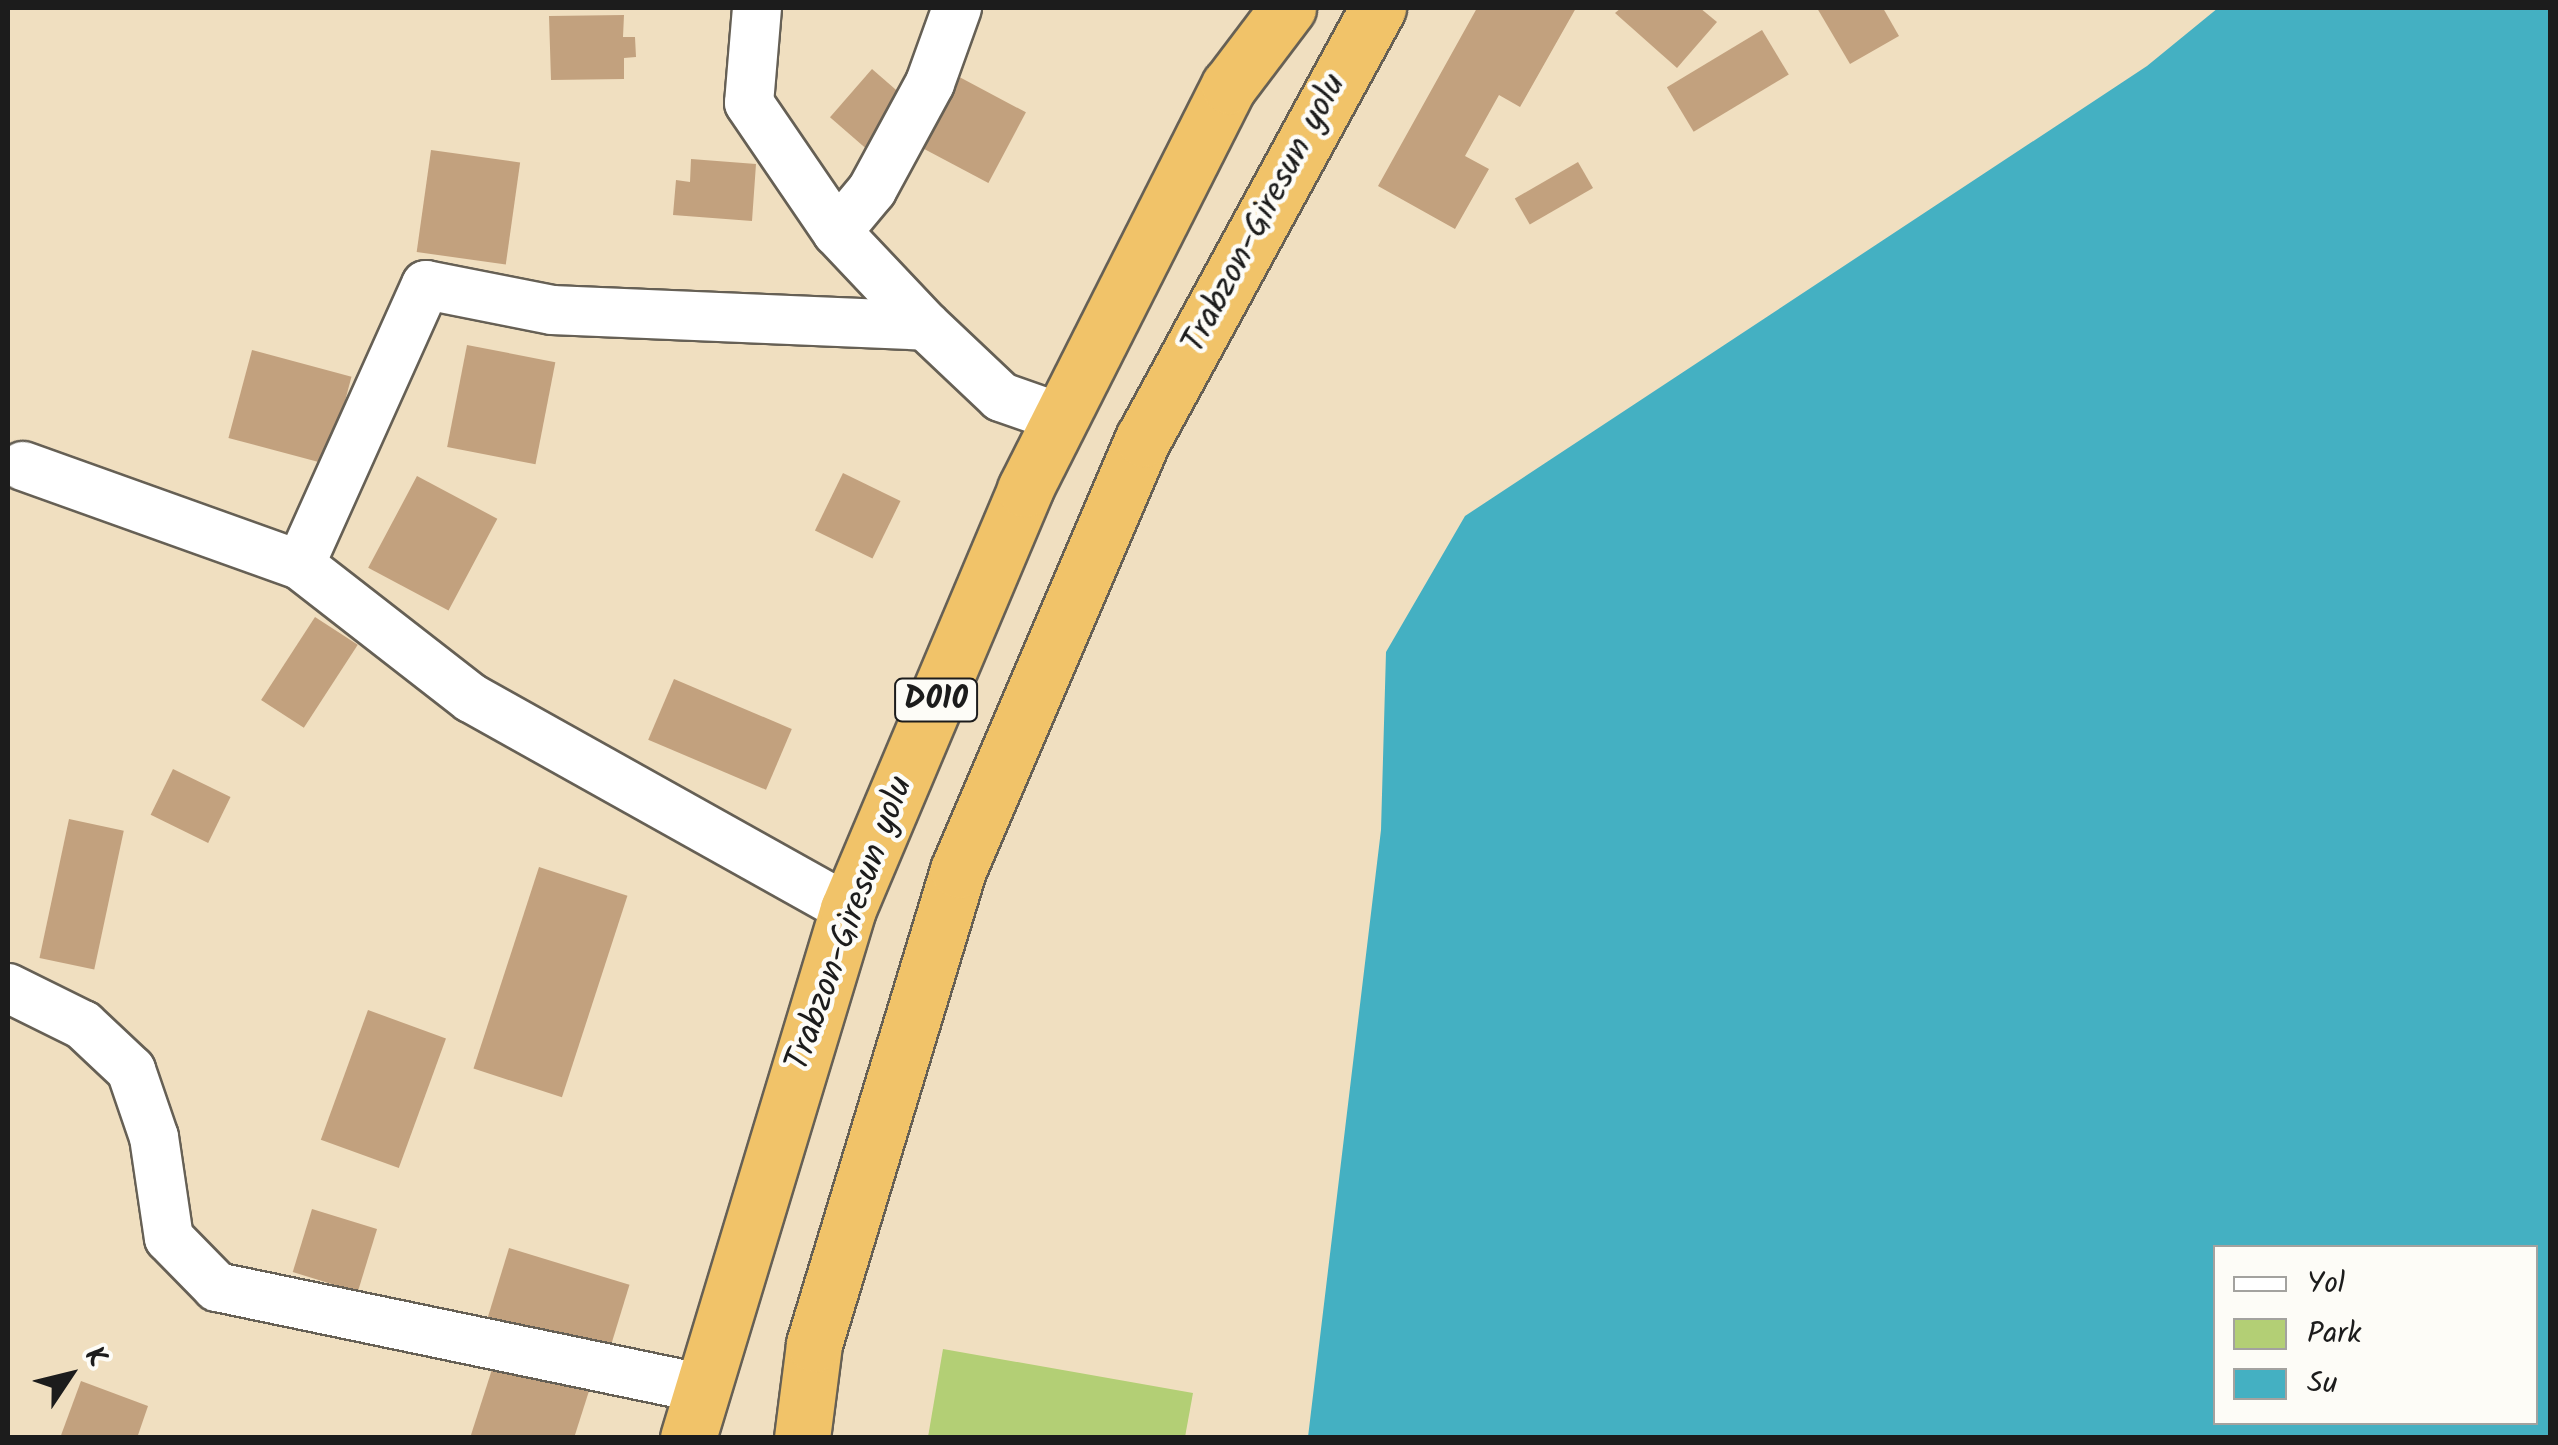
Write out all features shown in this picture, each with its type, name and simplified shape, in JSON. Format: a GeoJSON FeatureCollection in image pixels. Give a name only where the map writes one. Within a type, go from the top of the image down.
{"type":"FeatureCollection","features":[{"type":"Feature","properties":{"kind":"highway","name":"Trabzon-Giresun yolu"},"geometry":{"type":"LineString","coordinates":[[694,1413],[848,909],[1061,418],[1229,86],[1288,8]]}},
{"type":"Feature","properties":{"kind":"highway","name":"Trabzon-Giresun yolu"},"geometry":{"type":"LineString","coordinates":[[802,1438],[814,1344],[958,870],[1144,439],[1378,8]]}},
{"type":"Feature","properties":{"kind":"street"},"geometry":{"type":"LineString","coordinates":[[757,8],[749,103],[837,232],[926,326],[1002,397],[1061,418]]}},
{"type":"Feature","properties":{"kind":"street"},"geometry":{"type":"LineString","coordinates":[[837,232],[872,190],[930,83],[957,8]]}},
{"type":"Feature","properties":{"kind":"street"},"geometry":{"type":"LineString","coordinates":[[300,565],[426,285],[552,310],[926,326]]}},
{"type":"Feature","properties":{"kind":"street"},"geometry":{"type":"LineString","coordinates":[[23,466],[300,565],[471,698],[848,909]]}},
{"type":"Feature","properties":{"kind":"street"},"geometry":{"type":"LineString","coordinates":[[8,988],[83,1025],[131,1070],[154,1137],[170,1238],[217,1288],[694,1413]]}},
{"type":"Feature","properties":{"kind":"green space"},"geometry":{"type":"Polygon","coordinates":[[[943,1349],[1193,1393],[1185,1437],[928,1437],[943,1349]]]}},
{"type":"Feature","properties":{"kind":"water"},"geometry":{"type":"Polygon","coordinates":[[[2218,8],[2550,8],[2550,1437],[1308,1437],[1381,830],[1386,652],[1465,516],[2147,66],[2218,8]]]}},
{"type":"Feature","properties":{"kind":"building"},"geometry":{"type":"Polygon","coordinates":[[[1477,8],[1576,8],[1520,107],[1499,95],[1465,156],[1489,169],[1455,229],[1378,186],[1477,8]]]}},
{"type":"Feature","properties":{"kind":"building"},"geometry":{"type":"Polygon","coordinates":[[[1621,8],[1700,8],[1717,22],[1677,68],[1615,13],[1621,8]]]}},
{"type":"Feature","properties":{"kind":"building"},"geometry":{"type":"Polygon","coordinates":[[[1817,8],[1883,8],[1899,36],[1850,64],[1817,8]]]}},
{"type":"Feature","properties":{"kind":"building"},"geometry":{"type":"Polygon","coordinates":[[[624,15],[623,37],[635,37],[636,57],[624,58],[624,79],[551,80],[549,16],[624,15]]]}},
{"type":"Feature","properties":{"kind":"building"},"geometry":{"type":"Polygon","coordinates":[[[1762,30],[1789,75],[1694,132],[1667,87],[1762,30]]]}},
{"type":"Feature","properties":{"kind":"building"},"geometry":{"type":"Polygon","coordinates":[[[872,69],[912,104],[870,152],[830,117],[872,69]]]}},
{"type":"Feature","properties":{"kind":"building"},"geometry":{"type":"Polygon","coordinates":[[[950,72],[1026,112],[988,183],[912,143],[950,72]]]}},
{"type":"Feature","properties":{"kind":"building"},"geometry":{"type":"Polygon","coordinates":[[[431,150],[520,163],[506,265],[417,252],[431,150]]]}},
{"type":"Feature","properties":{"kind":"building"},"geometry":{"type":"Polygon","coordinates":[[[691,159],[756,164],[752,221],[673,215],[676,180],[690,182],[691,159]]]}},
{"type":"Feature","properties":{"kind":"building"},"geometry":{"type":"Polygon","coordinates":[[[1578,162],[1593,188],[1530,224],[1515,198],[1578,162]]]}},
{"type":"Feature","properties":{"kind":"building"},"geometry":{"type":"Polygon","coordinates":[[[467,345],[555,362],[536,464],[447,447],[467,345]]]}},
{"type":"Feature","properties":{"kind":"building"},"geometry":{"type":"Polygon","coordinates":[[[252,350],[351,377],[328,465],[228,438],[252,350]]]}},
{"type":"Feature","properties":{"kind":"building"},"geometry":{"type":"Polygon","coordinates":[[[843,473],[901,501],[872,559],[815,531],[843,473]]]}},
{"type":"Feature","properties":{"kind":"building"},"geometry":{"type":"Polygon","coordinates":[[[417,476],[497,519],[449,611],[368,568],[417,476]]]}},
{"type":"Feature","properties":{"kind":"building"},"geometry":{"type":"Polygon","coordinates":[[[315,617],[358,645],[304,728],[261,700],[315,617]]]}},
{"type":"Feature","properties":{"kind":"building"},"geometry":{"type":"Polygon","coordinates":[[[674,679],[792,729],[766,790],[648,740],[674,679]]]}},
{"type":"Feature","properties":{"kind":"building"},"geometry":{"type":"Polygon","coordinates":[[[173,769],[231,797],[208,843],[151,815],[173,769]]]}},
{"type":"Feature","properties":{"kind":"building"},"geometry":{"type":"Polygon","coordinates":[[[69,819],[124,831],[94,970],[39,958],[69,819]]]}},
{"type":"Feature","properties":{"kind":"building"},"geometry":{"type":"Polygon","coordinates":[[[539,867],[627,896],[562,1097],[473,1069],[539,867]]]}},
{"type":"Feature","properties":{"kind":"building"},"geometry":{"type":"Polygon","coordinates":[[[368,1010],[446,1038],[399,1168],[321,1140],[368,1010]]]}},
{"type":"Feature","properties":{"kind":"building"},"geometry":{"type":"Polygon","coordinates":[[[312,1209],[377,1229],[358,1292],[293,1272],[312,1209]]]}},
{"type":"Feature","properties":{"kind":"building"},"geometry":{"type":"Polygon","coordinates":[[[509,1248],[629,1285],[608,1357],[487,1320],[509,1248]]]}},
{"type":"Feature","properties":{"kind":"building"},"geometry":{"type":"Polygon","coordinates":[[[495,1360],[589,1391],[574,1438],[470,1438],[495,1360]]]}},
{"type":"Feature","properties":{"kind":"building"},"geometry":{"type":"Polygon","coordinates":[[[81,1381],[148,1406],[137,1438],[60,1438],[81,1381]]]}}]}
